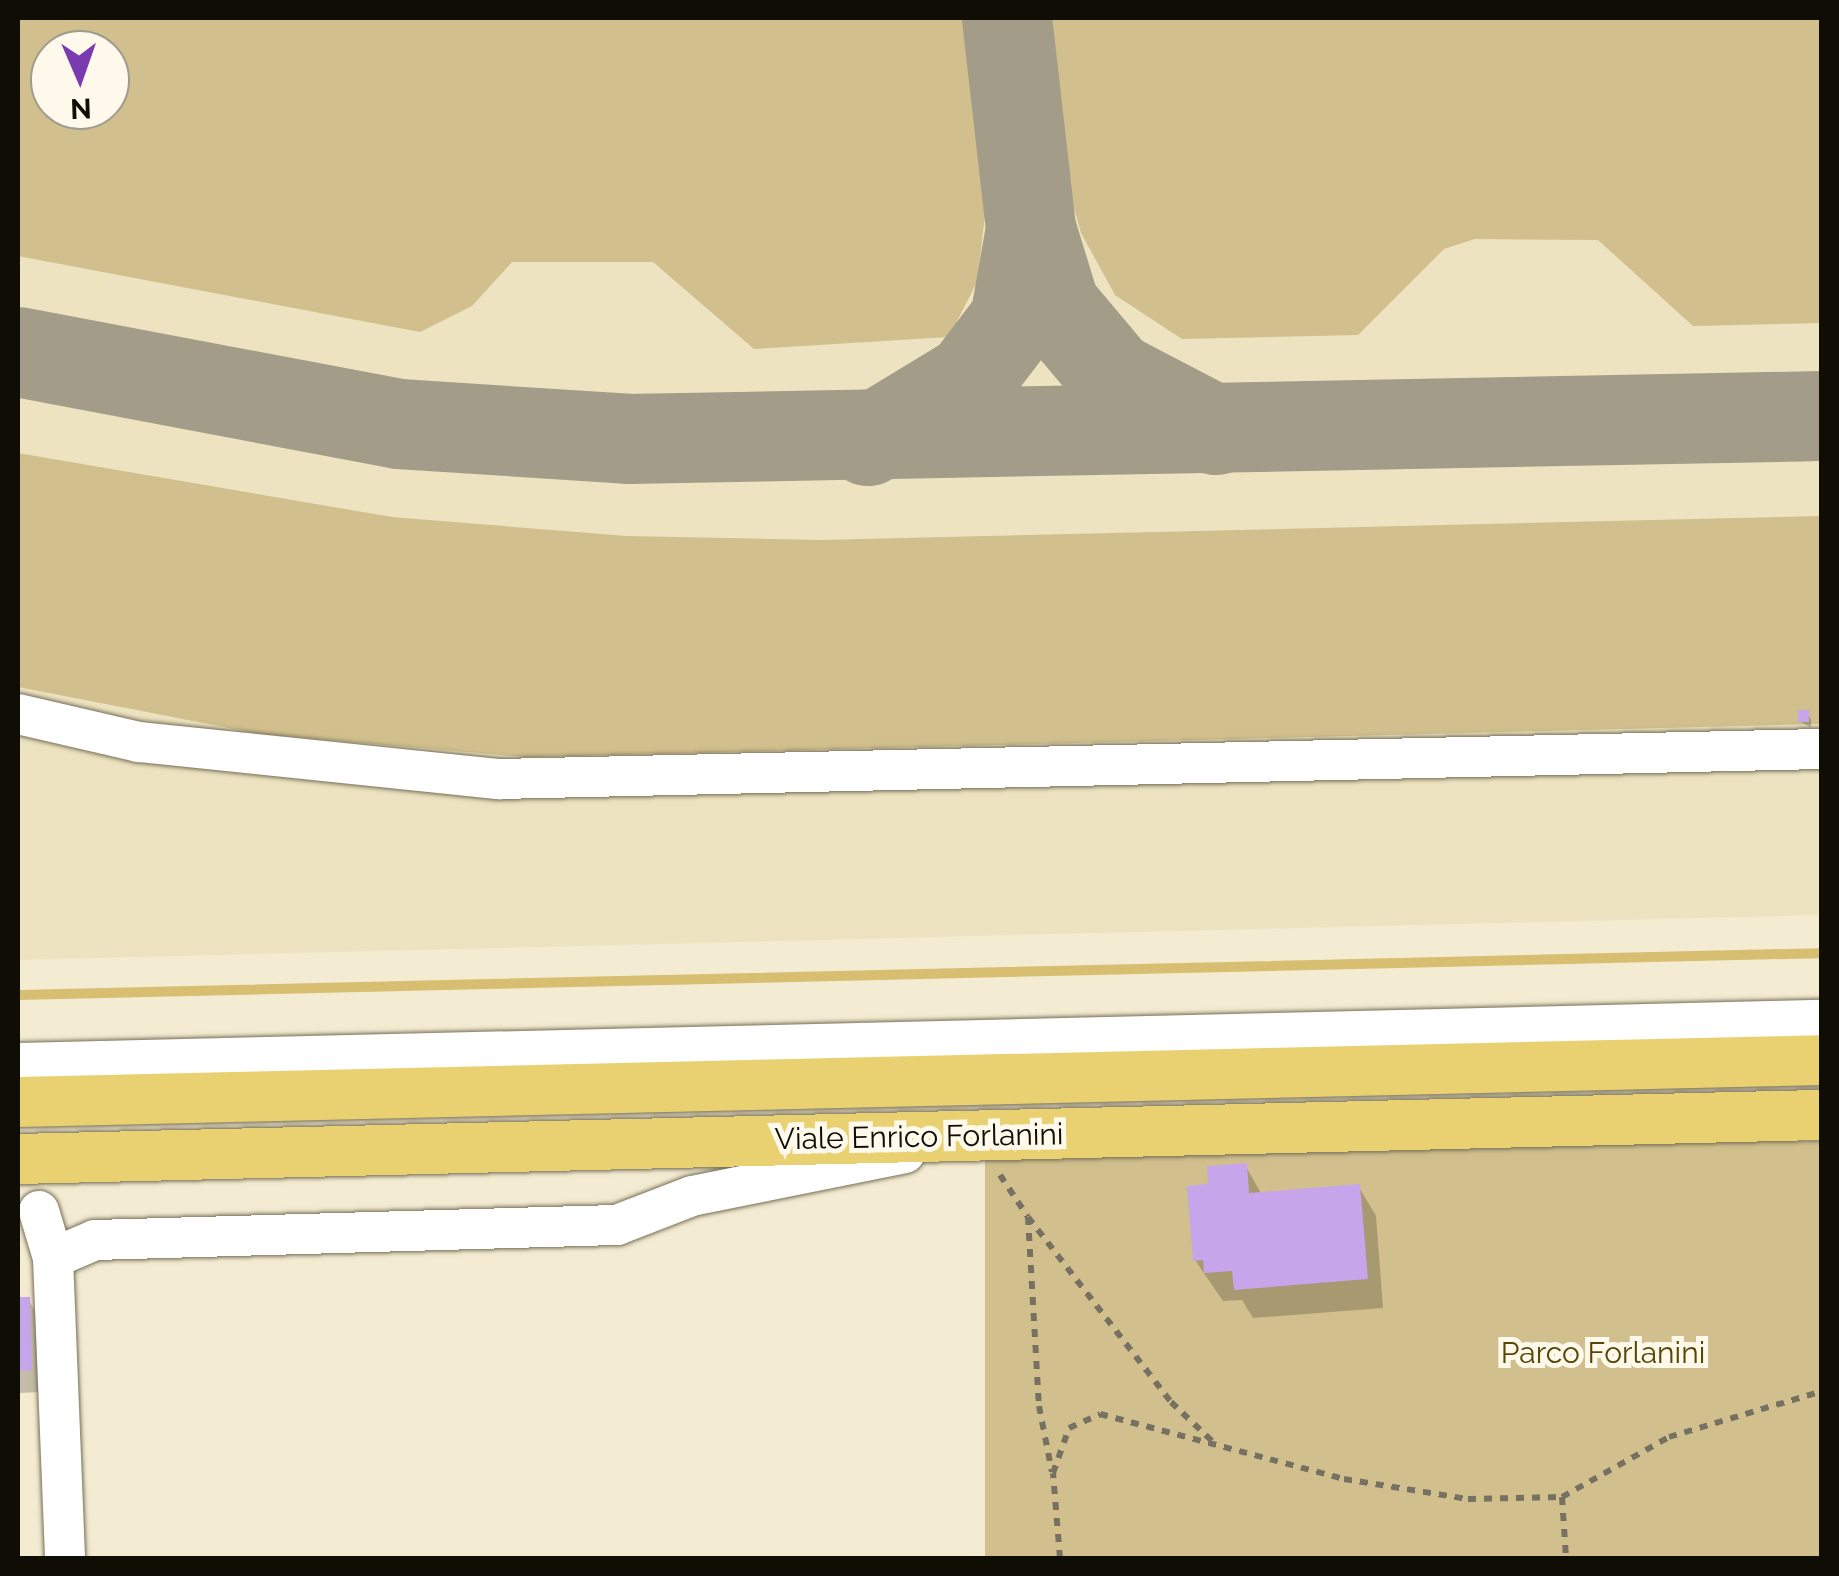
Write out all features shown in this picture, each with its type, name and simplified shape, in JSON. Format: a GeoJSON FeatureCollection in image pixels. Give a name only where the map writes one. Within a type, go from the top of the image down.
{"type":"FeatureCollection","features":[{"type":"Feature","properties":{"kind":"main road","name":"Viale Enrico Forlanini"},"geometry":{"type":"LineString","coordinates":[[18,1102],[1822,1060]]}},
{"type":"Feature","properties":{"kind":"main road","name":"Viale Enrico Forlanini"},"geometry":{"type":"LineString","coordinates":[[18,1159],[984,1150],[1822,1115]]}},
{"type":"Feature","properties":{"kind":"lane"},"geometry":{"type":"LineString","coordinates":[[18,714],[214,752],[499,778],[1822,749]]}},
{"type":"Feature","properties":{"kind":"lane"},"geometry":{"type":"LineString","coordinates":[[18,1062],[1822,1020]]}},
{"type":"Feature","properties":{"kind":"lane"},"geometry":{"type":"LineString","coordinates":[[54,1258],[121,1239],[617,1225],[692,1196],[984,1150]]}},
{"type":"Feature","properties":{"kind":"lane"},"geometry":{"type":"LineString","coordinates":[[28,1211],[121,1239]]}},
{"type":"Feature","properties":{"kind":"lane"},"geometry":{"type":"LineString","coordinates":[[28,1211],[54,1258],[65,1558]]}},
{"type":"Feature","properties":{"kind":"path"},"geometry":{"type":"LineString","coordinates":[[984,1150],[1028,1218],[1170,1402],[1214,1444]]}},
{"type":"Feature","properties":{"kind":"path"},"geometry":{"type":"LineString","coordinates":[[1028,1218],[1039,1406],[1053,1473],[1060,1558]]}},
{"type":"Feature","properties":{"kind":"path"},"geometry":{"type":"LineString","coordinates":[[1053,1473],[1069,1428],[1100,1414],[1344,1479],[1468,1499],[1562,1497],[1669,1437],[1822,1391]]}},
{"type":"Feature","properties":{"kind":"path"},"geometry":{"type":"LineString","coordinates":[[1562,1497],[1566,1558]]}},
{"type":"Feature","properties":{"kind":"shaded area"},"geometry":{"type":"Polygon","coordinates":[[[18,18],[1821,18],[1821,915],[18,960],[18,18]]]}},
{"type":"Feature","properties":{"kind":"green space"},"geometry":{"type":"Polygon","coordinates":[[[18,18],[971,18],[989,182],[977,282],[949,337],[754,349],[653,262],[512,262],[472,306],[420,332],[18,256],[18,18]]]}},
{"type":"Feature","properties":{"kind":"green space"},"geometry":{"type":"Polygon","coordinates":[[[1046,18],[1821,18],[1821,323],[1693,326],[1598,240],[1475,239],[1444,249],[1358,335],[1182,339],[1115,295],[1081,233],[1062,166],[1046,18]]]}},
{"type":"Feature","properties":{"kind":"green space"},"geometry":{"type":"Polygon","coordinates":[[[18,453],[392,517],[627,536],[820,540],[1821,516],[1821,724],[524,757],[260,734],[18,687],[18,453]]]}},
{"type":"Feature","properties":{"kind":"green space","name":"Parco Forlanini"},"geometry":{"type":"Polygon","coordinates":[[[985,1141],[1821,1141],[1821,1558],[985,1558],[985,1141]]]}},
{"type":"Feature","properties":{"kind":"building"},"geometry":{"type":"Polygon","coordinates":[[[1798,710],[1809,710],[1809,722],[1798,722],[1798,710]]]}},
{"type":"Feature","properties":{"kind":"building"},"geometry":{"type":"Polygon","coordinates":[[[1247,1163],[1249,1193],[1360,1184],[1368,1279],[1234,1290],[1232,1271],[1204,1273],[1203,1260],[1193,1261],[1187,1186],[1208,1184],[1207,1166],[1247,1163]]]}},
{"type":"Feature","properties":{"kind":"building"},"geometry":{"type":"Polygon","coordinates":[[[18,1297],[30,1297],[32,1370],[18,1371],[18,1297]]]}},
{"type":"Feature","properties":{"kind":"waterway"},"geometry":{"type":"LineString","coordinates":[[18,995],[1822,953]]}},
{"type":"Feature","properties":{"kind":"taxiway"},"geometry":{"type":"LineString","coordinates":[[1007,18],[1031,229],[1055,307],[1114,377],[1216,430]]}},
{"type":"Feature","properties":{"kind":"taxiway"},"geometry":{"type":"LineString","coordinates":[[868,441],[970,379],[1015,320],[1031,229]]}},
{"type":"Feature","properties":{"kind":"taxiway"},"geometry":{"type":"LineString","coordinates":[[18,352],[399,424],[628,439],[1822,416]]}}]}
